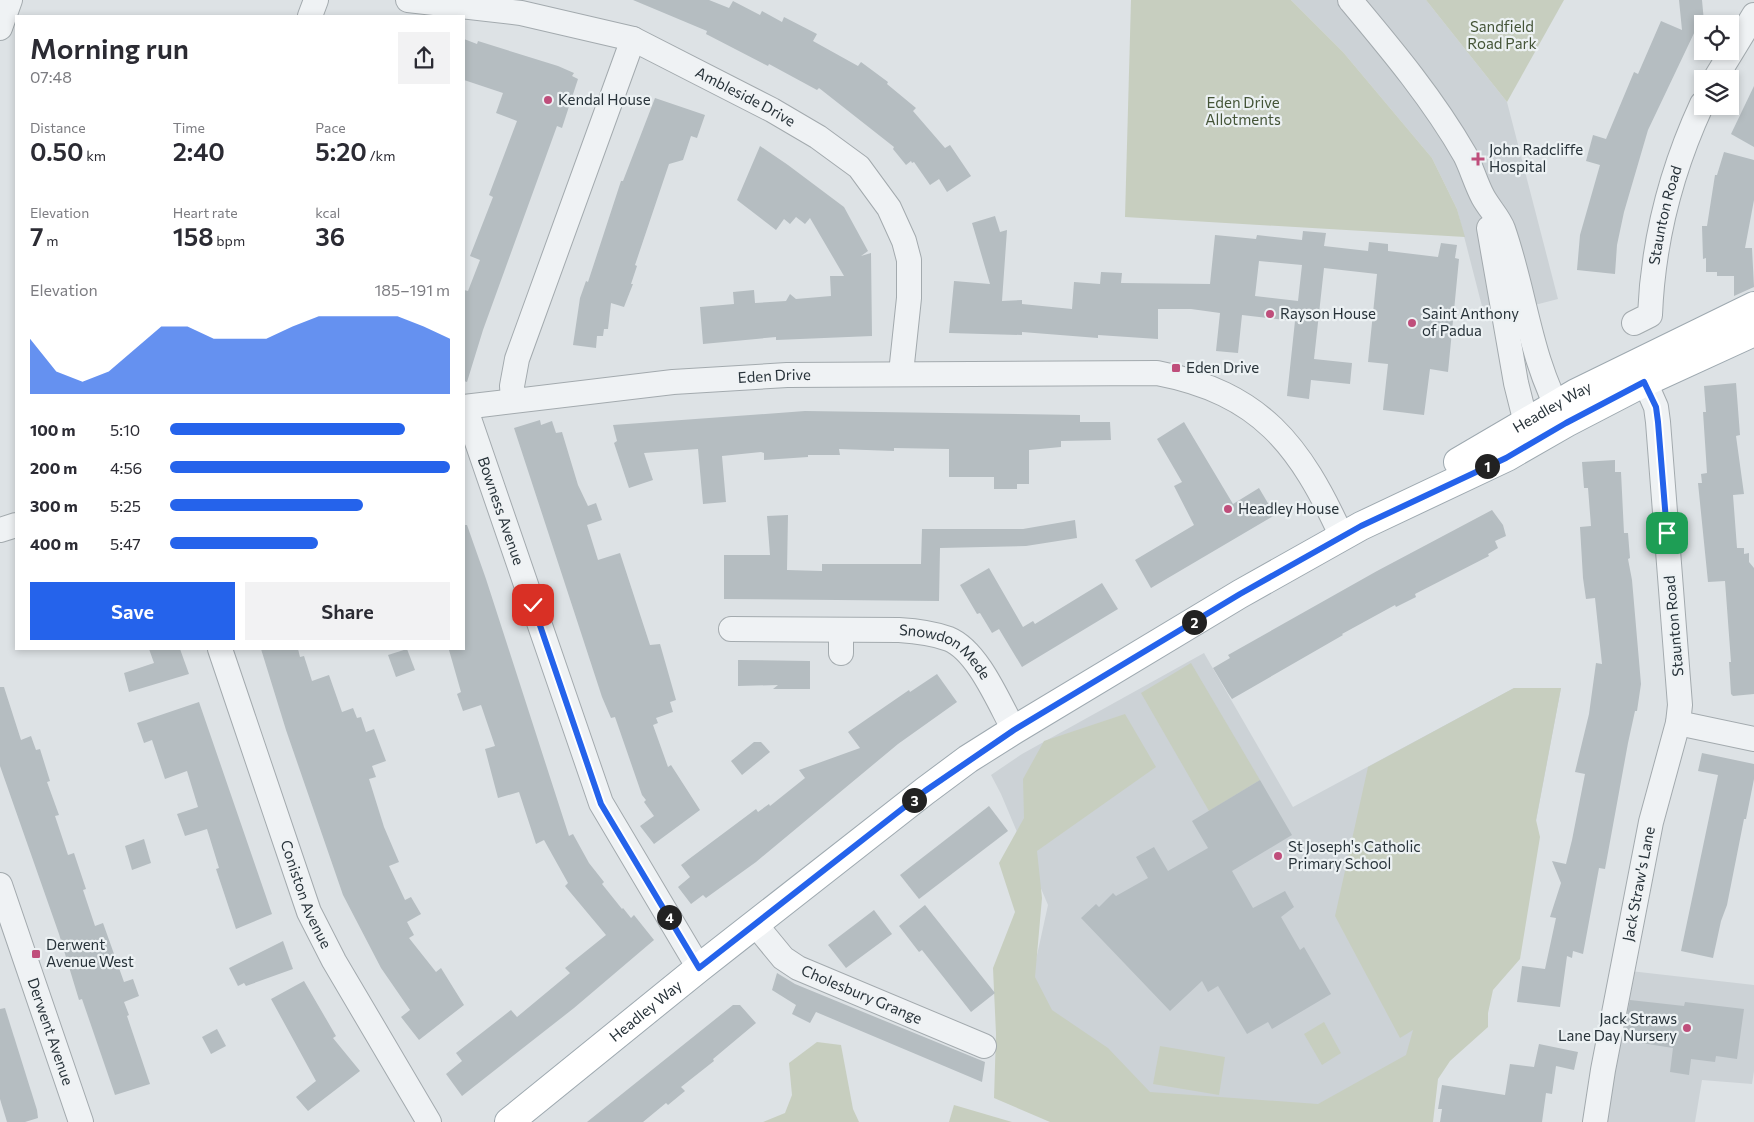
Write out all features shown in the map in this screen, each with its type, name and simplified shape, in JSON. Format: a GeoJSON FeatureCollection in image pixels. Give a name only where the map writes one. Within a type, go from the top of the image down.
{"type":"FeatureCollection","features":[{"type":"Feature","properties":{"kind":"main road","name":"Headley Way"},"geometry":{"type":"LineString","coordinates":[[1561,414],[1585,388],[1754,306]]}},
{"type":"Feature","properties":{"kind":"main road","name":"Headley Way"},"geometry":{"type":"LineString","coordinates":[[509,1122],[699,968],[932,786],[1014,730],[1240,594],[1351,531],[1506,458],[1531,432],[1561,414],[1644,382],[1754,332]]}},
{"type":"Feature","properties":{"kind":"street"},"geometry":{"type":"LineString","coordinates":[[0,28],[10,0]]}},
{"type":"Feature","properties":{"kind":"street"},"geometry":{"type":"LineString","coordinates":[[310,15],[316,0]]}},
{"type":"Feature","properties":{"kind":"street","name":"Ambleside Drive"},"geometry":{"type":"LineString","coordinates":[[408,0],[521,13],[633,39],[772,110],[818,137],[859,167],[869,178],[897,224],[904,240],[908,260],[909,298],[901,373]]}},
{"type":"Feature","properties":{"kind":"street"},"geometry":{"type":"LineString","coordinates":[[1350,0],[1414,79],[1465,156],[1483,196],[1502,227],[1525,305],[1537,360],[1561,414]]}},
{"type":"Feature","properties":{"kind":"street"},"geometry":{"type":"LineString","coordinates":[[1720,70],[1754,15]]}},
{"type":"Feature","properties":{"kind":"street"},"geometry":{"type":"LineString","coordinates":[[513,400],[512,386],[517,359],[633,39]]}},
{"type":"Feature","properties":{"kind":"street","name":"Staunton Road"},"geometry":{"type":"LineString","coordinates":[[1634,322],[1650,315],[1653,268],[1662,217],[1679,159],[1697,115]]}},
{"type":"Feature","properties":{"kind":"street"},"geometry":{"type":"LineString","coordinates":[[1483,196],[1516,383],[1531,432]]}},
{"type":"Feature","properties":{"kind":"street","name":"Eden Drive"},"geometry":{"type":"LineString","coordinates":[[465,407],[673,382],[787,375],[1157,373],[1187,379],[1230,397],[1272,425],[1308,471],[1328,507],[1351,531]]}},
{"type":"Feature","properties":{"kind":"street","name":"Staunton Road"},"geometry":{"type":"LineString","coordinates":[[1644,382],[1656,407],[1658,422],[1679,681],[1678,723]]}},
{"type":"Feature","properties":{"kind":"street","name":"Bowness Avenue"},"geometry":{"type":"LineString","coordinates":[[465,410],[601,804],[699,968]]}},
{"type":"Feature","properties":{"kind":"street"},"geometry":{"type":"LineString","coordinates":[[0,530],[15,524]]}},
{"type":"Feature","properties":{"kind":"street","name":"Snowdon Mede"},"geometry":{"type":"LineString","coordinates":[[731,629],[841,642],[899,630],[950,640],[974,660],[1014,730]]}},
{"type":"Feature","properties":{"kind":"street","name":"Coniston Avenue"},"geometry":{"type":"LineString","coordinates":[[220,650],[309,912],[334,962],[429,1122]]}},
{"type":"Feature","properties":{"kind":"street"},"geometry":{"type":"LineString","coordinates":[[1678,723],[1754,739]]}},
{"type":"Feature","properties":{"kind":"street","name":"Jack Straw's Lane"},"geometry":{"type":"LineString","coordinates":[[1595,1122],[1602,1070],[1651,822],[1678,723]]}},
{"type":"Feature","properties":{"kind":"street","name":"Derwent Avenue"},"geometry":{"type":"LineString","coordinates":[[0,885],[81,1122]]}},
{"type":"Feature","properties":{"kind":"street","name":"Cholesbury Grange"},"geometry":{"type":"LineString","coordinates":[[755,924],[784,958],[798,968],[984,1046]]}},
{"type":"Feature","properties":{"kind":"shaded area","name":"John Radcliffe Hospital"},"geometry":{"type":"Polygon","coordinates":[[[1291,0],[1426,0],[1507,102],[1558,299],[1485,318],[1457,209],[1432,158],[1343,52],[1291,0]]]}},
{"type":"Feature","properties":{"kind":"shaded area","name":"St Joseph's Catholic Primary School"},"geometry":{"type":"Polygon","coordinates":[[[1204,653],[1293,807],[1514,688],[1561,688],[1512,949],[1471,960],[1439,1059],[1429,1122],[1007,1092],[1048,905],[1001,794],[991,775],[1022,754],[1204,653]]]}},
{"type":"Feature","properties":{"kind":"shaded area","name":"Jack Straws Lane Day Nursery"},"geometry":{"type":"Polygon","coordinates":[[[1630,971],[1754,985],[1754,1071],[1752,1084],[1702,1080],[1695,1122],[1607,1122],[1630,971]]]}},
{"type":"Feature","properties":{"kind":"green space","name":"Eden Drive Allotments"},"geometry":{"type":"Polygon","coordinates":[[[1131,0],[1291,0],[1343,52],[1432,158],[1457,209],[1465,237],[1125,217],[1131,0]]]}},
{"type":"Feature","properties":{"kind":"green space","name":"Sandfield Road Park"},"geometry":{"type":"Polygon","coordinates":[[[1426,0],[1564,0],[1507,102],[1426,0]]]}},
{"type":"Feature","properties":{"kind":"green space"},"geometry":{"type":"Polygon","coordinates":[[[1191,663],[1260,780],[1209,811],[1141,693],[1191,663]]]}},
{"type":"Feature","properties":{"kind":"green space"},"geometry":{"type":"Polygon","coordinates":[[[1514,688],[1561,688],[1536,820],[1540,837],[1520,959],[1493,990],[1488,1013],[1488,1027],[1450,1061],[1438,1079],[1433,1122],[1050,1122],[994,1098],[996,1034],[993,968],[1015,912],[999,863],[1024,818],[1023,779],[1044,741],[1125,714],[1156,767],[1037,851],[1042,898],[1035,977],[1052,1010],[1108,1048],[1150,1092],[1318,1104],[1406,1055],[1413,1030],[1400,1038],[1335,916],[1368,767],[1514,688]]]}},
{"type":"Feature","properties":{"kind":"green space"},"geometry":{"type":"Polygon","coordinates":[[[1324,1022],[1341,1053],[1322,1065],[1304,1034],[1324,1022]]]}},
{"type":"Feature","properties":{"kind":"green space"},"geometry":{"type":"Polygon","coordinates":[[[817,1042],[841,1045],[853,1109],[859,1122],[763,1122],[785,1113],[792,1095],[789,1063],[817,1042]]]}},
{"type":"Feature","properties":{"kind":"green space"},"geometry":{"type":"Polygon","coordinates":[[[1160,1046],[1225,1057],[1219,1095],[1153,1084],[1160,1046]]]}},
{"type":"Feature","properties":{"kind":"green space"},"geometry":{"type":"Polygon","coordinates":[[[954,1105],[1012,1122],[949,1122],[954,1105]]]}},
{"type":"Feature","properties":{"kind":"building"},"geometry":{"type":"Polygon","coordinates":[[[633,0],[709,0],[729,8],[733,1],[760,15],[762,11],[782,22],[784,17],[817,34],[813,41],[858,66],[861,62],[888,82],[887,84],[916,108],[913,111],[945,148],[950,145],[971,176],[947,192],[939,179],[930,185],[914,162],[912,163],[911,161],[906,165],[893,149],[894,147],[819,88],[817,90],[769,64],[768,66],[706,34],[707,31],[633,0]]]}},
{"type":"Feature","properties":{"kind":"building"},"geometry":{"type":"Polygon","coordinates":[[[1679,0],[1702,0],[1703,15],[1694,15],[1694,33],[1648,130],[1624,212],[1617,245],[1615,274],[1577,270],[1580,235],[1600,165],[1586,161],[1593,135],[1606,139],[1634,72],[1638,74],[1661,21],[1682,30],[1679,0]]]}},
{"type":"Feature","properties":{"kind":"building"},"geometry":{"type":"Polygon","coordinates":[[[465,39],[477,44],[478,41],[558,66],[574,73],[572,76],[578,79],[562,128],[557,126],[483,330],[467,382],[465,381],[465,290],[468,291],[480,260],[470,256],[493,197],[489,195],[517,121],[496,113],[503,93],[465,80],[465,39]]]}},
{"type":"Feature","properties":{"kind":"building"},"geometry":{"type":"Polygon","coordinates":[[[1754,86],[1754,147],[1731,134],[1754,86]]]}},
{"type":"Feature","properties":{"kind":"building"},"geometry":{"type":"Polygon","coordinates":[[[655,98],[705,115],[697,138],[691,136],[683,160],[669,164],[635,265],[637,266],[631,284],[633,284],[624,307],[611,303],[608,329],[604,329],[603,336],[597,336],[596,348],[573,345],[580,298],[586,281],[588,282],[621,181],[623,181],[655,98]]]}},
{"type":"Feature","properties":{"kind":"building"},"geometry":{"type":"Polygon","coordinates":[[[760,146],[844,207],[868,251],[861,256],[871,253],[872,336],[776,340],[776,337],[703,344],[700,307],[734,304],[733,292],[754,290],[755,303],[786,301],[790,294],[796,299],[831,296],[830,276],[844,276],[810,218],[805,224],[796,217],[790,224],[784,219],[776,230],[737,200],[760,146]]]}},
{"type":"Feature","properties":{"kind":"building"},"geometry":{"type":"Polygon","coordinates":[[[1724,152],[1754,160],[1754,200],[1745,248],[1752,248],[1754,287],[1734,296],[1734,276],[1717,276],[1717,272],[1706,272],[1706,258],[1703,259],[1702,226],[1707,226],[1715,175],[1717,175],[1724,152]]]}},
{"type":"Feature","properties":{"kind":"building"},"geometry":{"type":"Polygon","coordinates":[[[995,216],[1000,232],[1007,230],[1002,301],[1022,300],[1022,304],[1072,309],[1074,282],[1100,284],[1101,272],[1122,273],[1121,283],[1210,284],[1215,235],[1256,239],[1257,235],[1302,240],[1303,231],[1326,233],[1324,246],[1368,251],[1369,242],[1388,244],[1388,251],[1438,257],[1441,243],[1457,245],[1455,258],[1459,259],[1448,372],[1430,369],[1424,415],[1383,410],[1388,364],[1368,362],[1377,274],[1324,268],[1314,359],[1352,363],[1350,384],[1311,380],[1309,399],[1287,396],[1295,321],[1242,315],[1238,353],[1216,351],[1220,313],[1191,309],[1158,309],[1158,339],[1098,335],[1098,338],[1022,332],[1022,335],[949,333],[954,281],[990,284],[972,223],[995,216]],[[1259,261],[1255,296],[1298,301],[1302,265],[1259,261]]]}},
{"type":"Feature","properties":{"kind":"building"},"geometry":{"type":"Polygon","coordinates":[[[1736,383],[1740,435],[1736,436],[1744,494],[1733,495],[1737,548],[1744,548],[1744,554],[1749,553],[1749,562],[1754,568],[1754,694],[1733,696],[1731,694],[1729,662],[1731,662],[1725,581],[1708,582],[1698,483],[1702,483],[1701,474],[1707,473],[1703,412],[1706,412],[1704,386],[1736,383]]]}},
{"type":"Feature","properties":{"kind":"building"},"geometry":{"type":"Polygon","coordinates":[[[805,411],[1080,415],[1080,422],[1110,422],[1111,440],[1061,441],[1061,447],[1029,450],[1029,484],[1017,484],[1017,489],[994,489],[994,477],[949,477],[949,449],[894,448],[894,451],[839,449],[840,455],[808,455],[808,457],[764,460],[764,453],[761,452],[722,456],[726,502],[703,504],[698,449],[644,453],[653,480],[629,488],[614,443],[617,441],[613,425],[805,411]]]}},
{"type":"Feature","properties":{"kind":"building"},"geometry":{"type":"Polygon","coordinates":[[[540,420],[541,425],[552,421],[556,433],[562,432],[578,485],[588,506],[596,503],[602,520],[587,525],[598,560],[620,553],[650,645],[660,644],[676,700],[670,702],[673,712],[656,718],[658,723],[653,725],[668,767],[671,765],[700,810],[654,844],[640,826],[654,816],[644,802],[646,800],[642,795],[615,717],[611,718],[602,697],[514,428],[540,420]]]}},
{"type":"Feature","properties":{"kind":"building","name":"Headley House"},"geometry":{"type":"Polygon","coordinates":[[[1184,422],[1233,504],[1259,488],[1275,515],[1151,588],[1135,560],[1194,525],[1174,486],[1182,482],[1157,439],[1184,422]]]}},
{"type":"Feature","properties":{"kind":"building"},"geometry":{"type":"Polygon","coordinates":[[[1615,460],[1615,472],[1621,472],[1624,533],[1628,533],[1630,558],[1628,559],[1632,580],[1641,684],[1637,711],[1635,711],[1628,743],[1605,869],[1599,868],[1583,954],[1573,951],[1572,958],[1567,956],[1560,1007],[1517,1002],[1522,966],[1545,969],[1556,918],[1550,917],[1561,883],[1552,861],[1566,864],[1585,774],[1575,772],[1589,714],[1596,663],[1602,664],[1595,598],[1586,599],[1583,578],[1580,527],[1591,526],[1588,488],[1584,488],[1582,462],[1615,460]]]}},
{"type":"Feature","properties":{"kind":"building"},"geometry":{"type":"Polygon","coordinates":[[[1492,510],[1503,525],[1506,536],[1495,541],[1498,548],[1488,554],[1489,556],[1415,594],[1416,597],[1396,607],[1395,605],[1342,634],[1232,699],[1213,668],[1230,658],[1228,655],[1377,571],[1492,510]]]}},
{"type":"Feature","properties":{"kind":"building"},"geometry":{"type":"Polygon","coordinates":[[[788,515],[787,570],[822,571],[822,564],[921,564],[922,529],[1023,529],[1075,520],[1077,538],[1026,546],[940,548],[939,601],[724,599],[724,555],[770,555],[767,516],[788,515]]]}},
{"type":"Feature","properties":{"kind":"building"},"geometry":{"type":"Polygon","coordinates":[[[465,525],[467,525],[569,836],[573,834],[589,863],[604,882],[602,884],[622,909],[631,918],[634,915],[654,940],[574,1008],[462,1096],[446,1074],[462,1061],[456,1053],[511,1010],[517,1017],[570,973],[565,968],[606,935],[565,886],[568,883],[544,840],[536,844],[519,792],[498,798],[485,749],[495,746],[481,705],[463,711],[457,694],[461,692],[449,650],[465,650],[465,525]]]}},
{"type":"Feature","properties":{"kind":"building"},"geometry":{"type":"Polygon","coordinates":[[[989,568],[1023,627],[1033,621],[1035,624],[1102,583],[1118,609],[1022,667],[999,629],[992,633],[980,613],[977,614],[960,585],[989,568]]]}},
{"type":"Feature","properties":{"kind":"building"},"geometry":{"type":"Polygon","coordinates":[[[149,650],[180,650],[189,674],[129,692],[124,673],[154,663],[149,650]]]}},
{"type":"Feature","properties":{"kind":"building"},"geometry":{"type":"Polygon","coordinates":[[[261,650],[298,650],[300,657],[304,656],[312,681],[329,675],[342,712],[353,708],[357,718],[361,717],[366,732],[374,729],[386,761],[372,766],[376,777],[369,779],[384,827],[399,862],[389,866],[405,900],[411,897],[421,914],[407,922],[414,935],[409,938],[436,972],[441,968],[464,1005],[419,1040],[401,1017],[410,1010],[381,968],[343,895],[286,730],[261,650]]]}},
{"type":"Feature","properties":{"kind":"building"},"geometry":{"type":"Polygon","coordinates":[[[407,650],[415,670],[396,677],[388,655],[407,650]]]}},
{"type":"Feature","properties":{"kind":"building"},"geometry":{"type":"Polygon","coordinates":[[[738,660],[810,661],[810,689],[773,689],[778,685],[738,686],[738,660]]]}},
{"type":"Feature","properties":{"kind":"building"},"geometry":{"type":"Polygon","coordinates":[[[937,674],[957,702],[898,744],[756,862],[706,898],[703,895],[691,904],[678,887],[690,877],[681,865],[756,809],[758,812],[769,804],[770,806],[805,778],[799,770],[860,748],[848,732],[909,690],[910,692],[937,674]]]}},
{"type":"Feature","properties":{"kind":"building"},"geometry":{"type":"Polygon","coordinates":[[[0,687],[4,687],[21,740],[31,736],[36,750],[40,749],[50,781],[47,782],[59,815],[55,816],[68,855],[74,853],[86,889],[83,890],[95,926],[103,923],[124,982],[133,979],[139,996],[124,1002],[150,1084],[115,1095],[82,999],[79,1000],[59,934],[0,766],[0,687]]]}},
{"type":"Feature","properties":{"kind":"building"},"geometry":{"type":"Polygon","coordinates":[[[199,702],[272,914],[236,929],[216,869],[219,868],[207,829],[185,836],[177,814],[198,807],[187,771],[165,779],[152,740],[144,743],[137,723],[199,702]]]}},
{"type":"Feature","properties":{"kind":"building"},"geometry":{"type":"Polygon","coordinates":[[[754,742],[761,742],[770,752],[742,775],[731,761],[754,742]]]}},
{"type":"Feature","properties":{"kind":"building"},"geometry":{"type":"Polygon","coordinates":[[[1702,753],[1754,764],[1754,779],[1746,819],[1744,819],[1727,905],[1721,921],[1713,958],[1681,951],[1718,775],[1698,771],[1702,753]]]}},
{"type":"Feature","properties":{"kind":"building"},"geometry":{"type":"Polygon","coordinates":[[[1260,780],[1292,835],[1232,871],[1253,908],[1285,891],[1294,907],[1281,917],[1300,950],[1304,947],[1331,994],[1272,1029],[1268,1022],[1247,1034],[1218,986],[1208,992],[1202,981],[1170,1011],[1081,918],[1096,904],[1099,907],[1113,893],[1116,896],[1148,878],[1136,857],[1154,847],[1168,871],[1208,848],[1192,821],[1260,780]]]}},
{"type":"Feature","properties":{"kind":"building"},"geometry":{"type":"Polygon","coordinates":[[[989,806],[1008,831],[919,899],[900,875],[989,806]]]}},
{"type":"Feature","properties":{"kind":"building"},"geometry":{"type":"Polygon","coordinates":[[[144,839],[151,863],[132,870],[125,846],[144,839]]]}},
{"type":"Feature","properties":{"kind":"building"},"geometry":{"type":"Polygon","coordinates":[[[925,905],[995,993],[971,1012],[922,950],[919,952],[899,926],[925,905]]]}},
{"type":"Feature","properties":{"kind":"building"},"geometry":{"type":"Polygon","coordinates":[[[874,910],[892,934],[846,968],[828,945],[874,910]]]}},
{"type":"Feature","properties":{"kind":"building"},"geometry":{"type":"Polygon","coordinates":[[[283,941],[293,969],[246,986],[244,983],[238,986],[229,968],[283,941]]]}},
{"type":"Feature","properties":{"kind":"building"},"geometry":{"type":"Polygon","coordinates":[[[777,973],[795,984],[985,1062],[982,1082],[816,1012],[810,1023],[792,1014],[796,1005],[772,990],[777,973]]]}},
{"type":"Feature","properties":{"kind":"building"},"geometry":{"type":"Polygon","coordinates":[[[304,981],[336,1036],[333,1038],[360,1071],[308,1111],[296,1097],[316,1081],[271,999],[304,981]]]}},
{"type":"Feature","properties":{"kind":"building","name":"Jack Straws Lane Day Nursery"},"geometry":{"type":"Polygon","coordinates":[[[1630,1000],[1684,1006],[1685,1002],[1744,1009],[1737,1059],[1716,1056],[1715,1062],[1691,1059],[1689,1075],[1670,1072],[1673,1048],[1623,1038],[1630,1000]]]}},
{"type":"Feature","properties":{"kind":"building"},"geometry":{"type":"Polygon","coordinates":[[[733,1005],[740,1005],[756,1023],[713,1059],[714,1061],[681,1087],[685,1091],[668,1105],[666,1103],[643,1122],[587,1122],[733,1005]]]}},
{"type":"Feature","properties":{"kind":"building"},"geometry":{"type":"Polygon","coordinates":[[[5,1008],[37,1110],[38,1118],[25,1122],[7,1122],[0,1099],[0,1009],[5,1008]]]}},
{"type":"Feature","properties":{"kind":"building"},"geometry":{"type":"Polygon","coordinates":[[[217,1029],[226,1046],[211,1054],[202,1037],[217,1029]]]}},
{"type":"Feature","properties":{"kind":"building"},"geometry":{"type":"Polygon","coordinates":[[[1539,1044],[1578,1052],[1574,1070],[1556,1066],[1552,1094],[1546,1093],[1542,1122],[1440,1122],[1442,1109],[1438,1109],[1442,1085],[1505,1095],[1510,1064],[1534,1067],[1539,1044]]]}},
{"type":"Feature","properties":{"kind":"place","name":"Kendal House"},"geometry":{"type":"Point","coordinates":[548,100]}},
{"type":"Feature","properties":{"kind":"place","name":"John Radcliffe Hospital"},"geometry":{"type":"Point","coordinates":[1478,159]}},
{"type":"Feature","properties":{"kind":"place","name":"Rayson House"},"geometry":{"type":"Point","coordinates":[1270,314]}},
{"type":"Feature","properties":{"kind":"place","name":"Saint Anthony of Padua"},"geometry":{"type":"Point","coordinates":[1412,323]}},
{"type":"Feature","properties":{"kind":"place","name":"Eden Drive"},"geometry":{"type":"Point","coordinates":[1176,368]}},
{"type":"Feature","properties":{"kind":"place","name":"Headley House"},"geometry":{"type":"Point","coordinates":[1228,509]}},
{"type":"Feature","properties":{"kind":"place","name":"St Joseph's Catholic Primary School"},"geometry":{"type":"Point","coordinates":[1278,856]}},
{"type":"Feature","properties":{"kind":"place","name":"Derwent Avenue West"},"geometry":{"type":"Point","coordinates":[36,954]}},
{"type":"Feature","properties":{"kind":"place","name":"Jack Straws Lane Day Nursery"},"geometry":{"type":"Point","coordinates":[1687,1028]}},
{"type":"Feature","properties":{"kind":"route"},"geometry":{"type":"LineString","coordinates":[[533,605],[601,804],[699,968],[925,791],[968,759],[1014,730],[1240,594],[1361,526],[1506,458],[1566,423],[1644,382],[1652,395],[1656,407],[1667,533]]}}]}
